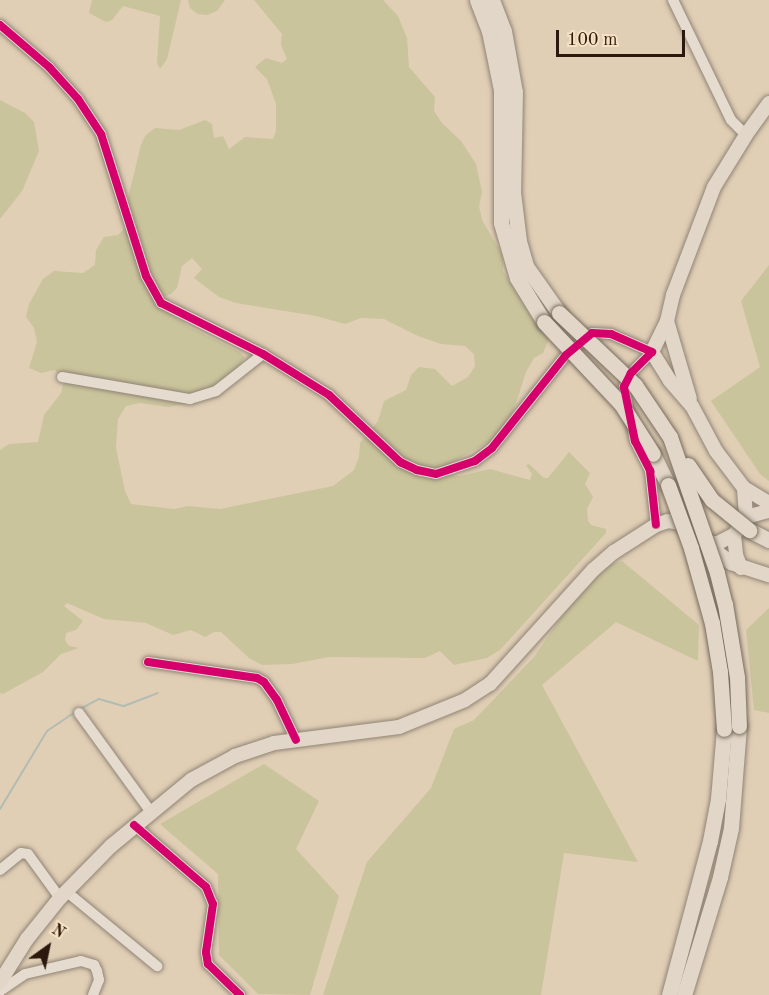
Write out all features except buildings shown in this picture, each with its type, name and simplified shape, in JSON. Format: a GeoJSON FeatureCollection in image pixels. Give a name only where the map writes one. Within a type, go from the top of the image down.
{"type":"FeatureCollection","features":[{"type":"Feature","properties":{"kind":"highway"},"geometry":{"type":"LineString","coordinates":[[477,0],[489,31],[501,90],[501,223],[517,278],[544,322],[621,404],[653,454],[668,485],[691,548],[712,623],[732,727],[731,828],[720,877],[684,995]]}},
{"type":"Feature","properties":{"kind":"highway"},"geometry":{"type":"LineString","coordinates":[[492,0],[504,31],[513,72],[516,124],[513,192],[519,241],[526,266],[559,313],[635,385],[712,500],[743,527],[769,540]]}},
{"type":"Feature","properties":{"kind":"highway"},"geometry":{"type":"LineString","coordinates":[[669,995],[710,841],[732,727],[737,678],[725,604],[714,563],[670,437]]}},
{"type":"Feature","properties":{"kind":"main road"},"geometry":{"type":"LineString","coordinates":[[692,406],[670,381],[652,352],[667,321],[673,295],[714,187],[769,102]]}},
{"type":"Feature","properties":{"kind":"main road"},"geometry":{"type":"LineString","coordinates":[[667,321],[692,406],[716,451],[744,488],[769,503]]}},
{"type":"Feature","properties":{"kind":"main road"},"geometry":{"type":"LineString","coordinates":[[741,568],[736,555],[743,527],[744,488]]}},
{"type":"Feature","properties":{"kind":"main road"},"geometry":{"type":"LineString","coordinates":[[703,543],[718,543],[769,511]]}},
{"type":"Feature","properties":{"kind":"main road"},"geometry":{"type":"LineString","coordinates":[[0,982],[27,939],[64,895],[134,825],[191,780],[235,756],[274,743],[399,727],[465,700],[490,684],[593,570],[614,552],[656,525],[668,521],[681,523],[703,543],[741,568],[769,575]]}},
{"type":"Feature","properties":{"kind":"street"},"geometry":{"type":"LineString","coordinates":[[673,0],[731,120],[746,135]]}},
{"type":"Feature","properties":{"kind":"street"},"geometry":{"type":"LineString","coordinates":[[0,25],[49,67],[78,99],[101,134],[146,276],[161,303],[263,354],[329,395],[400,462],[417,470],[436,474],[476,461],[492,448],[566,355],[592,333],[611,334],[652,352],[631,373],[624,387],[635,441],[650,471],[656,525]]}},
{"type":"Feature","properties":{"kind":"street"},"geometry":{"type":"LineString","coordinates":[[62,377],[190,399],[216,391],[263,354]]}},
{"type":"Feature","properties":{"kind":"street"},"geometry":{"type":"LineString","coordinates":[[148,662],[257,678],[264,682],[277,700],[296,740]]}},
{"type":"Feature","properties":{"kind":"street"},"geometry":{"type":"LineString","coordinates":[[79,713],[151,812]]}},
{"type":"Feature","properties":{"kind":"street"},"geometry":{"type":"LineString","coordinates":[[134,825],[206,887],[213,904],[206,952],[208,963],[240,995]]}},
{"type":"Feature","properties":{"kind":"street"},"geometry":{"type":"LineString","coordinates":[[0,870],[21,854],[28,854],[64,895],[157,966]]}},
{"type":"Feature","properties":{"kind":"street"},"geometry":{"type":"LineString","coordinates":[[0,991],[24,974],[81,961],[89,962],[97,970],[99,980],[93,995]]}},
{"type":"Feature","properties":{"kind":"shaded area"},"geometry":{"type":"Polygon","coordinates":[[[92,0],[181,0],[167,59],[160,69],[157,63],[160,16],[123,6],[112,20],[106,22],[89,13],[92,0]]]}},
{"type":"Feature","properties":{"kind":"shaded area"},"geometry":{"type":"Polygon","coordinates":[[[188,0],[225,0],[217,11],[207,15],[198,14],[190,8],[188,0]]]}},
{"type":"Feature","properties":{"kind":"shaded area"},"geometry":{"type":"Polygon","coordinates":[[[254,0],[383,0],[398,16],[407,38],[409,67],[435,97],[434,111],[442,123],[461,141],[476,164],[482,192],[479,206],[482,220],[503,256],[503,271],[510,282],[536,299],[542,313],[548,341],[543,353],[534,358],[526,372],[514,409],[503,428],[489,442],[444,467],[448,475],[459,476],[490,469],[530,480],[532,474],[526,465],[529,464],[544,478],[548,478],[569,452],[590,473],[585,484],[593,497],[587,509],[588,521],[591,525],[606,529],[606,533],[500,650],[487,658],[454,665],[440,651],[425,658],[329,657],[292,664],[262,665],[249,658],[221,632],[214,632],[205,637],[191,630],[173,635],[146,623],[104,619],[67,603],[64,606],[83,621],[76,630],[66,633],[65,640],[69,646],[79,648],[61,654],[43,672],[3,694],[0,693],[0,450],[9,444],[38,442],[44,415],[61,393],[64,380],[55,370],[41,373],[29,368],[37,342],[34,328],[26,317],[29,304],[43,279],[54,271],[83,273],[95,265],[96,250],[104,237],[118,235],[128,225],[130,212],[128,198],[141,145],[145,136],[155,128],[179,130],[205,120],[212,124],[214,138],[223,136],[229,149],[245,137],[273,139],[276,131],[276,104],[267,79],[255,67],[266,58],[282,63],[287,59],[281,45],[282,34],[254,0]],[[192,258],[182,266],[177,288],[171,294],[163,297],[169,313],[188,326],[240,352],[245,358],[218,393],[220,397],[169,407],[140,403],[126,406],[118,419],[116,448],[125,491],[131,504],[174,509],[188,506],[220,509],[333,486],[354,470],[359,457],[360,443],[378,421],[384,401],[406,390],[411,375],[419,367],[435,369],[452,386],[468,377],[475,366],[474,354],[465,346],[441,344],[418,336],[384,319],[361,318],[345,324],[316,316],[236,303],[219,297],[194,278],[202,269],[192,258]]]}},
{"type":"Feature","properties":{"kind":"shaded area"},"geometry":{"type":"Polygon","coordinates":[[[0,100],[25,113],[34,122],[39,151],[22,191],[0,219],[0,100]]]}},
{"type":"Feature","properties":{"kind":"shaded area"},"geometry":{"type":"Polygon","coordinates":[[[769,265],[769,481],[760,474],[711,401],[760,367],[741,301],[769,265]]]}},
{"type":"Feature","properties":{"kind":"shaded area"},"geometry":{"type":"Polygon","coordinates":[[[622,561],[699,625],[698,661],[616,622],[542,685],[638,862],[564,853],[541,995],[323,995],[367,862],[431,788],[454,729],[474,720],[534,657],[593,570],[622,561]]]}},
{"type":"Feature","properties":{"kind":"shaded area"},"geometry":{"type":"Polygon","coordinates":[[[769,608],[769,713],[754,710],[746,630],[769,608]]]}},
{"type":"Feature","properties":{"kind":"shaded area"},"geometry":{"type":"Polygon","coordinates":[[[264,764],[319,801],[296,849],[339,896],[310,995],[258,994],[219,955],[218,874],[160,824],[264,764]]]}},
{"type":"Feature","properties":{"kind":"waterway"},"geometry":{"type":"LineString","coordinates":[[80,709],[99,699],[124,706],[158,693]]}},
{"type":"Feature","properties":{"kind":"waterway"},"geometry":{"type":"LineString","coordinates":[[0,809],[47,731],[75,712]]}},
{"type":"Feature","properties":{"kind":"cycle path"},"geometry":{"type":"LineString","coordinates":[[0,25],[49,67],[78,99],[101,134],[146,276],[161,303],[263,354],[329,395],[400,462],[417,470],[436,474],[475,461],[492,448],[566,355],[592,333],[611,334],[652,352],[631,373],[624,387],[635,441],[650,471],[656,525]]}},
{"type":"Feature","properties":{"kind":"cycle path"},"geometry":{"type":"LineString","coordinates":[[148,662],[257,678],[264,682],[277,700],[296,740]]}},
{"type":"Feature","properties":{"kind":"cycle path"},"geometry":{"type":"LineString","coordinates":[[134,825],[206,887],[213,904],[206,952],[208,964],[240,995]]}}]}
